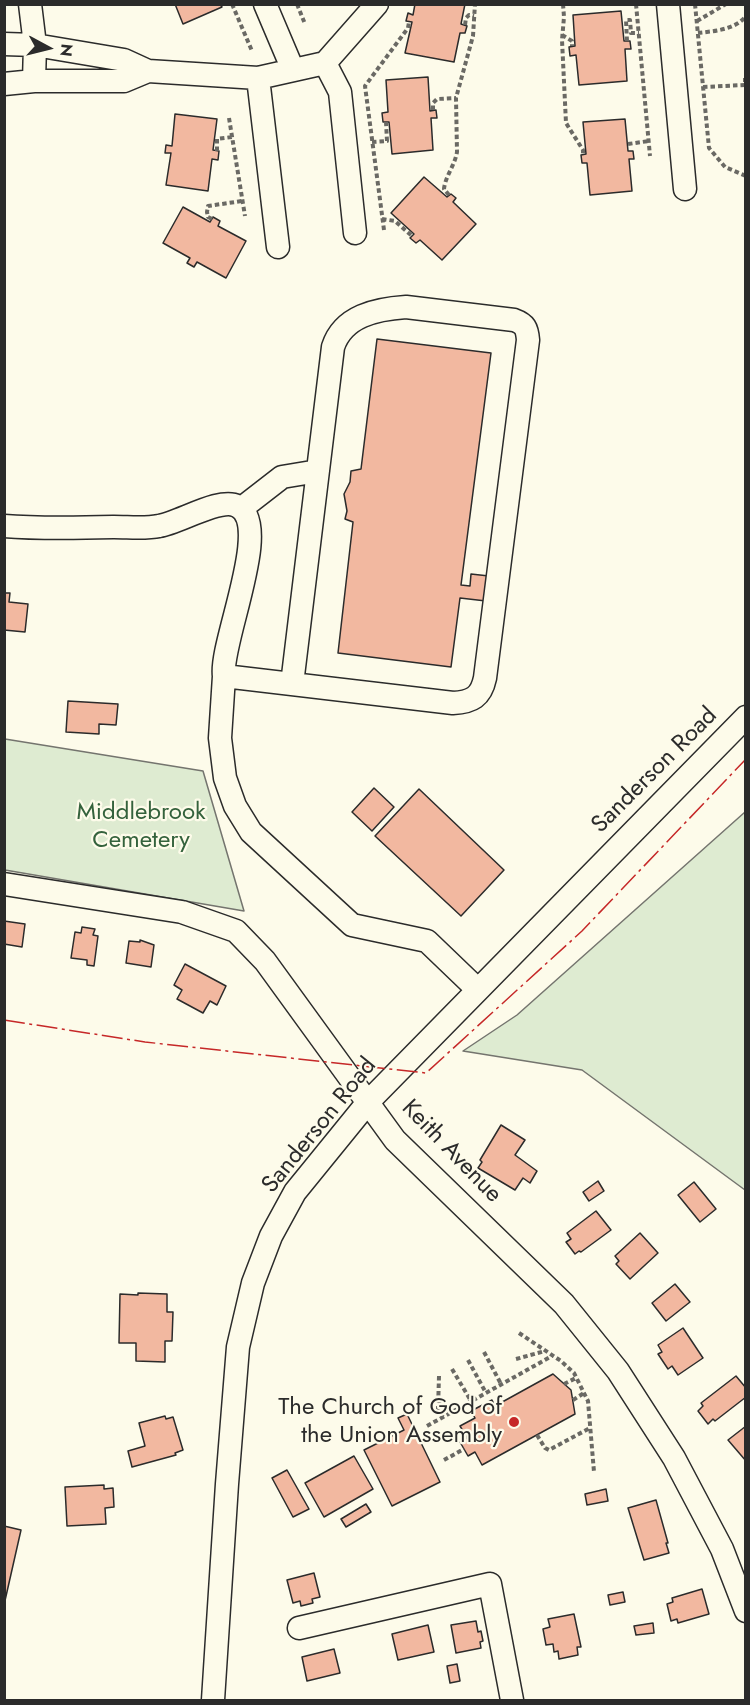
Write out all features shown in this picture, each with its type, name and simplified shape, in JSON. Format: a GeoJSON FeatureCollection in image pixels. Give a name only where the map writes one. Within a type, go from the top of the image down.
{"type":"FeatureCollection","features":[{"type":"Feature","properties":{"kind":"street"},"geometry":{"type":"LineString","coordinates":[[30,4],[35,45],[34,81]]}},
{"type":"Feature","properties":{"kind":"street"},"geometry":{"type":"LineString","coordinates":[[265,4],[292,70]]}},
{"type":"Feature","properties":{"kind":"street"},"geometry":{"type":"LineString","coordinates":[[4,44],[35,45],[124,60],[148,71],[258,78],[325,63],[377,4]]}},
{"type":"Feature","properties":{"kind":"street"},"geometry":{"type":"LineString","coordinates":[[668,4],[685,189]]}},
{"type":"Feature","properties":{"kind":"street"},"geometry":{"type":"LineString","coordinates":[[325,63],[340,92],[355,233]]}},
{"type":"Feature","properties":{"kind":"street"},"geometry":{"type":"LineString","coordinates":[[4,84],[34,81],[124,81],[148,71]]}},
{"type":"Feature","properties":{"kind":"street"},"geometry":{"type":"LineString","coordinates":[[258,78],[278,247]]}},
{"type":"Feature","properties":{"kind":"street"},"geometry":{"type":"LineString","coordinates":[[225,676],[292,684],[453,702],[466,702],[477,697],[483,689],[528,340],[527,330],[523,323],[406,307],[365,314],[343,327],[336,336],[292,684]]}},
{"type":"Feature","properties":{"kind":"street"},"geometry":{"type":"LineString","coordinates":[[242,508],[282,477],[318,471]]}},
{"type":"Feature","properties":{"kind":"street"},"geometry":{"type":"LineString","coordinates":[[4,526],[38,529],[158,526],[228,503],[242,508],[250,525],[251,539],[235,622],[226,650],[220,738],[225,778],[235,806],[251,832],[352,925],[427,941],[477,989]]}},
{"type":"Feature","properties":{"kind":"street","name":"Sanderson Road"},"geometry":{"type":"LineString","coordinates":[[213,1701],[238,1347],[253,1283],[271,1236],[295,1192],[369,1101],[746,717]]}},
{"type":"Feature","properties":{"kind":"street","name":"Keith Avenue"},"geometry":{"type":"LineString","coordinates":[[4,885],[182,912],[236,931],[265,960],[395,1140],[564,1304],[618,1371],[675,1458],[738,1565],[746,1611]]}},
{"type":"Feature","properties":{"kind":"street"},"geometry":{"type":"LineString","coordinates":[[299,1628],[490,1584],[512,1701]]}},
{"type":"Feature","properties":{"kind":"path"},"geometry":{"type":"LineString","coordinates":[[232,4],[252,51]]}},
{"type":"Feature","properties":{"kind":"path"},"geometry":{"type":"LineString","coordinates":[[297,4],[305,24]]}},
{"type":"Feature","properties":{"kind":"path"},"geometry":{"type":"LineString","coordinates":[[449,195],[444,185],[457,152],[456,98],[473,36],[475,4]]}},
{"type":"Feature","properties":{"kind":"path"},"geometry":{"type":"LineString","coordinates":[[563,4],[566,123],[583,150],[583,154]]}},
{"type":"Feature","properties":{"kind":"path"},"geometry":{"type":"LineString","coordinates":[[636,4],[650,156]]}},
{"type":"Feature","properties":{"kind":"path"},"geometry":{"type":"LineString","coordinates":[[695,4],[709,148],[725,167],[746,176]]}},
{"type":"Feature","properties":{"kind":"path"},"geometry":{"type":"LineString","coordinates":[[697,21],[726,4]]}},
{"type":"Feature","properties":{"kind":"path"},"geometry":{"type":"LineString","coordinates":[[465,25],[469,15],[474,16]]}},
{"type":"Feature","properties":{"kind":"path"},"geometry":{"type":"LineString","coordinates":[[698,33],[732,26],[741,22],[746,16]]}},
{"type":"Feature","properties":{"kind":"path"},"geometry":{"type":"LineString","coordinates":[[627,41],[626,20],[630,20],[631,33],[639,33]]}},
{"type":"Feature","properties":{"kind":"path"},"geometry":{"type":"LineString","coordinates":[[384,230],[365,86],[408,28],[409,22]]}},
{"type":"Feature","properties":{"kind":"path"},"geometry":{"type":"LineString","coordinates":[[562,35],[572,42],[572,46]]}},
{"type":"Feature","properties":{"kind":"path"},"geometry":{"type":"LineString","coordinates":[[703,87],[745,85],[745,78]]}},
{"type":"Feature","properties":{"kind":"path"},"geometry":{"type":"LineString","coordinates":[[433,110],[433,103],[437,99],[456,98]]}},
{"type":"Feature","properties":{"kind":"path"},"geometry":{"type":"LineString","coordinates":[[229,118],[245,216]]}},
{"type":"Feature","properties":{"kind":"path"},"geometry":{"type":"LineString","coordinates":[[372,142],[387,141],[386,122]]}},
{"type":"Feature","properties":{"kind":"path"},"geometry":{"type":"LineString","coordinates":[[217,151],[217,139],[232,137]]}},
{"type":"Feature","properties":{"kind":"path"},"geometry":{"type":"LineString","coordinates":[[628,144],[649,141]]}},
{"type":"Feature","properties":{"kind":"path"},"geometry":{"type":"LineString","coordinates":[[212,219],[208,217],[208,206],[242,201]]}},
{"type":"Feature","properties":{"kind":"path"},"geometry":{"type":"LineString","coordinates":[[382,219],[395,221],[412,236]]}},
{"type":"Feature","properties":{"kind":"path"},"geometry":{"type":"LineString","coordinates":[[519,1333],[574,1373],[588,1401],[594,1472]]}},
{"type":"Feature","properties":{"kind":"path"},"geometry":{"type":"LineString","coordinates":[[516,1359],[546,1351]]}},
{"type":"Feature","properties":{"kind":"path"},"geometry":{"type":"LineString","coordinates":[[484,1352],[501,1384]]}},
{"type":"Feature","properties":{"kind":"path"},"geometry":{"type":"LineString","coordinates":[[427,1426],[552,1356]]}},
{"type":"Feature","properties":{"kind":"path"},"geometry":{"type":"LineString","coordinates":[[468,1360],[486,1393]]}},
{"type":"Feature","properties":{"kind":"path"},"geometry":{"type":"LineString","coordinates":[[452,1369],[474,1410]]}},
{"type":"Feature","properties":{"kind":"path"},"geometry":{"type":"LineString","coordinates":[[439,1376],[438,1409],[442,1417]]}},
{"type":"Feature","properties":{"kind":"path"},"geometry":{"type":"LineString","coordinates":[[564,1384],[576,1378]]}},
{"type":"Feature","properties":{"kind":"path"},"geometry":{"type":"LineString","coordinates":[[573,1400],[584,1393]]}},
{"type":"Feature","properties":{"kind":"path"},"geometry":{"type":"LineString","coordinates":[[438,1402],[446,1399]]}},
{"type":"Feature","properties":{"kind":"path"},"geometry":{"type":"LineString","coordinates":[[537,1435],[545,1449],[549,1450],[590,1428]]}},
{"type":"Feature","properties":{"kind":"path"},"geometry":{"type":"LineString","coordinates":[[444,1460],[464,1449]]}},
{"type":"Feature","properties":{"kind":"green space","name":"Middlebrook Cemetery"},"geometry":{"type":"Polygon","coordinates":[[[5,739],[203,771],[244,911],[5,870],[5,739]]]}},
{"type":"Feature","properties":{"kind":"green space"},"geometry":{"type":"Polygon","coordinates":[[[745,812],[745,1190],[582,1070],[463,1051],[517,1015],[745,812]]]}},
{"type":"Feature","properties":{"kind":"building"},"geometry":{"type":"Polygon","coordinates":[[[175,4],[220,4],[222,7],[183,24],[175,4]]]}},
{"type":"Feature","properties":{"kind":"building"},"geometry":{"type":"Polygon","coordinates":[[[415,4],[465,4],[461,24],[467,26],[465,33],[460,33],[454,62],[405,53],[412,22],[406,21],[408,13],[413,15],[415,4]]]}},
{"type":"Feature","properties":{"kind":"building"},"geometry":{"type":"Polygon","coordinates":[[[621,11],[624,41],[630,41],[631,49],[625,49],[627,81],[579,85],[576,55],[570,56],[569,47],[575,46],[573,15],[621,11]]]}},
{"type":"Feature","properties":{"kind":"building"},"geometry":{"type":"Polygon","coordinates":[[[428,77],[430,111],[436,110],[437,118],[431,118],[433,150],[392,154],[389,122],[383,122],[382,113],[388,112],[386,80],[428,77]]]}},
{"type":"Feature","properties":{"kind":"building"},"geometry":{"type":"Polygon","coordinates":[[[175,114],[217,119],[213,150],[219,151],[218,160],[212,159],[208,191],[166,185],[171,153],[165,153],[166,145],[172,146],[175,114]]]}},
{"type":"Feature","properties":{"kind":"building"},"geometry":{"type":"Polygon","coordinates":[[[625,119],[628,151],[633,151],[634,159],[629,159],[632,191],[590,195],[587,163],[582,163],[581,155],[586,154],[583,122],[625,119]]]}},
{"type":"Feature","properties":{"kind":"building"},"geometry":{"type":"Polygon","coordinates":[[[424,177],[447,197],[451,194],[456,198],[453,202],[476,224],[442,260],[420,240],[416,243],[410,238],[414,234],[391,213],[424,177]]]}},
{"type":"Feature","properties":{"kind":"building"},"geometry":{"type":"Polygon","coordinates":[[[183,207],[210,222],[213,217],[220,221],[218,226],[246,241],[226,278],[197,262],[194,267],[187,263],[190,258],[163,243],[183,207]]]}},
{"type":"Feature","properties":{"kind":"building"},"geometry":{"type":"Polygon","coordinates":[[[377,339],[491,353],[461,585],[470,586],[471,574],[489,576],[486,601],[460,598],[451,667],[338,653],[353,522],[345,519],[347,511],[344,494],[350,482],[351,471],[361,469],[377,339]]]}},
{"type":"Feature","properties":{"kind":"building"},"geometry":{"type":"Polygon","coordinates":[[[4,593],[10,593],[9,602],[28,604],[25,632],[4,630],[4,593]]]}},
{"type":"Feature","properties":{"kind":"building"},"geometry":{"type":"Polygon","coordinates":[[[68,701],[118,704],[116,725],[99,724],[99,734],[66,732],[68,701]]]}},
{"type":"Feature","properties":{"kind":"building"},"geometry":{"type":"Polygon","coordinates":[[[374,788],[394,807],[372,831],[352,812],[374,788]]]}},
{"type":"Feature","properties":{"kind":"building"},"geometry":{"type":"Polygon","coordinates":[[[419,789],[504,870],[461,916],[375,836],[419,789]]]}},
{"type":"Feature","properties":{"kind":"building"},"geometry":{"type":"Polygon","coordinates":[[[4,921],[25,924],[22,947],[4,944],[4,921]]]}},
{"type":"Feature","properties":{"kind":"building"},"geometry":{"type":"Polygon","coordinates":[[[82,927],[95,929],[93,935],[98,936],[94,966],[87,965],[87,960],[71,958],[75,932],[81,933],[82,927]]]}},
{"type":"Feature","properties":{"kind":"building"},"geometry":{"type":"Polygon","coordinates":[[[140,940],[154,945],[151,967],[126,963],[129,941],[140,942],[140,940]]]}},
{"type":"Feature","properties":{"kind":"building"},"geometry":{"type":"Polygon","coordinates":[[[185,964],[226,986],[217,1005],[210,1001],[203,1013],[177,999],[182,990],[174,985],[185,964]]]}},
{"type":"Feature","properties":{"kind":"building"},"geometry":{"type":"Polygon","coordinates":[[[501,1125],[525,1140],[515,1155],[537,1171],[530,1183],[523,1178],[515,1190],[478,1168],[482,1162],[480,1160],[501,1125]]]}},
{"type":"Feature","properties":{"kind":"building"},"geometry":{"type":"Polygon","coordinates":[[[598,1181],[604,1191],[589,1201],[583,1192],[598,1181]]]}},
{"type":"Feature","properties":{"kind":"building"},"geometry":{"type":"Polygon","coordinates":[[[694,1182],[716,1209],[700,1222],[678,1195],[694,1182]]]}},
{"type":"Feature","properties":{"kind":"building"},"geometry":{"type":"Polygon","coordinates":[[[596,1211],[611,1230],[575,1254],[566,1242],[571,1239],[567,1233],[596,1211]]]}},
{"type":"Feature","properties":{"kind":"building"},"geometry":{"type":"Polygon","coordinates":[[[640,1233],[658,1253],[630,1279],[616,1264],[619,1261],[615,1256],[640,1233]]]}},
{"type":"Feature","properties":{"kind":"building"},"geometry":{"type":"Polygon","coordinates":[[[675,1284],[690,1302],[666,1321],[652,1303],[675,1284]]]}},
{"type":"Feature","properties":{"kind":"building"},"geometry":{"type":"Polygon","coordinates":[[[138,1293],[167,1294],[167,1312],[173,1312],[172,1341],[165,1341],[165,1362],[136,1361],[136,1343],[119,1343],[120,1294],[138,1295],[138,1293]]]}},
{"type":"Feature","properties":{"kind":"building"},"geometry":{"type":"Polygon","coordinates":[[[683,1328],[703,1358],[678,1375],[672,1366],[668,1369],[658,1354],[662,1352],[658,1345],[683,1328]]]}},
{"type":"Feature","properties":{"kind":"building","name":"The Church of God of the Union Assembly"},"geometry":{"type":"Polygon","coordinates":[[[553,1374],[571,1390],[575,1414],[482,1465],[475,1452],[468,1456],[460,1442],[467,1438],[460,1426],[475,1418],[471,1411],[492,1400],[495,1406],[553,1374]]]}},
{"type":"Feature","properties":{"kind":"building"},"geometry":{"type":"Polygon","coordinates":[[[736,1376],[746,1388],[746,1397],[708,1424],[698,1411],[703,1406],[701,1403],[736,1376]]]}},
{"type":"Feature","properties":{"kind":"building"},"geometry":{"type":"Polygon","coordinates":[[[407,1414],[440,1482],[392,1506],[364,1450],[404,1430],[398,1418],[407,1414]]]}},
{"type":"Feature","properties":{"kind":"building"},"geometry":{"type":"Polygon","coordinates":[[[165,1416],[166,1419],[173,1417],[183,1450],[175,1453],[176,1455],[132,1467],[128,1451],[145,1446],[139,1423],[165,1416]]]}},
{"type":"Feature","properties":{"kind":"building"},"geometry":{"type":"Polygon","coordinates":[[[746,1426],[746,1461],[728,1440],[746,1426]]]}},
{"type":"Feature","properties":{"kind":"building"},"geometry":{"type":"Polygon","coordinates":[[[354,1456],[373,1489],[324,1517],[305,1483],[354,1456]]]}},
{"type":"Feature","properties":{"kind":"building"},"geometry":{"type":"Polygon","coordinates":[[[287,1470],[309,1509],[293,1517],[272,1478],[287,1470]]]}},
{"type":"Feature","properties":{"kind":"building"},"geometry":{"type":"Polygon","coordinates":[[[104,1485],[104,1489],[113,1488],[114,1507],[105,1508],[106,1524],[67,1526],[65,1487],[104,1485]]]}},
{"type":"Feature","properties":{"kind":"building"},"geometry":{"type":"Polygon","coordinates":[[[606,1489],[608,1501],[587,1505],[585,1494],[606,1489]]]}},
{"type":"Feature","properties":{"kind":"building"},"geometry":{"type":"Polygon","coordinates":[[[656,1500],[669,1553],[644,1560],[628,1508],[656,1500]]]}},
{"type":"Feature","properties":{"kind":"building"},"geometry":{"type":"Polygon","coordinates":[[[366,1504],[371,1512],[346,1527],[341,1519],[366,1504]]]}},
{"type":"Feature","properties":{"kind":"building"},"geometry":{"type":"Polygon","coordinates":[[[4,1526],[21,1530],[4,1605],[4,1526]]]}},
{"type":"Feature","properties":{"kind":"building"},"geometry":{"type":"Polygon","coordinates":[[[314,1573],[320,1597],[312,1599],[313,1603],[301,1606],[300,1601],[293,1603],[287,1580],[314,1573]]]}},
{"type":"Feature","properties":{"kind":"building"},"geometry":{"type":"Polygon","coordinates":[[[702,1589],[709,1614],[678,1623],[677,1619],[671,1621],[667,1604],[673,1602],[672,1598],[702,1589]]]}},
{"type":"Feature","properties":{"kind":"building"},"geometry":{"type":"Polygon","coordinates":[[[623,1592],[625,1602],[610,1605],[608,1595],[623,1592]]]}},
{"type":"Feature","properties":{"kind":"building"},"geometry":{"type":"Polygon","coordinates":[[[574,1614],[581,1647],[577,1647],[578,1655],[559,1659],[558,1651],[554,1652],[553,1644],[546,1645],[543,1629],[550,1627],[548,1619],[574,1614]]]}},
{"type":"Feature","properties":{"kind":"building"},"geometry":{"type":"Polygon","coordinates":[[[476,1621],[483,1641],[480,1642],[481,1648],[456,1653],[451,1625],[476,1621]]]}},
{"type":"Feature","properties":{"kind":"building"},"geometry":{"type":"Polygon","coordinates":[[[653,1623],[654,1633],[636,1635],[634,1626],[653,1623]]]}},
{"type":"Feature","properties":{"kind":"building"},"geometry":{"type":"Polygon","coordinates":[[[428,1625],[434,1652],[398,1660],[392,1634],[428,1625]]]}},
{"type":"Feature","properties":{"kind":"building"},"geometry":{"type":"Polygon","coordinates":[[[334,1649],[340,1673],[307,1681],[302,1657],[334,1649]]]}},
{"type":"Feature","properties":{"kind":"building"},"geometry":{"type":"Polygon","coordinates":[[[457,1664],[460,1681],[450,1683],[447,1666],[457,1664]]]}},
{"type":"Feature","properties":{"kind":"power"},"geometry":{"type":"LineString","coordinates":[[4,1020],[145,1042],[426,1073],[582,931],[746,759]]}},
{"type":"Feature","properties":{"kind":"place","name":"The Church of God of the Union Assembly"},"geometry":{"type":"Point","coordinates":[514,1422]}}]}
